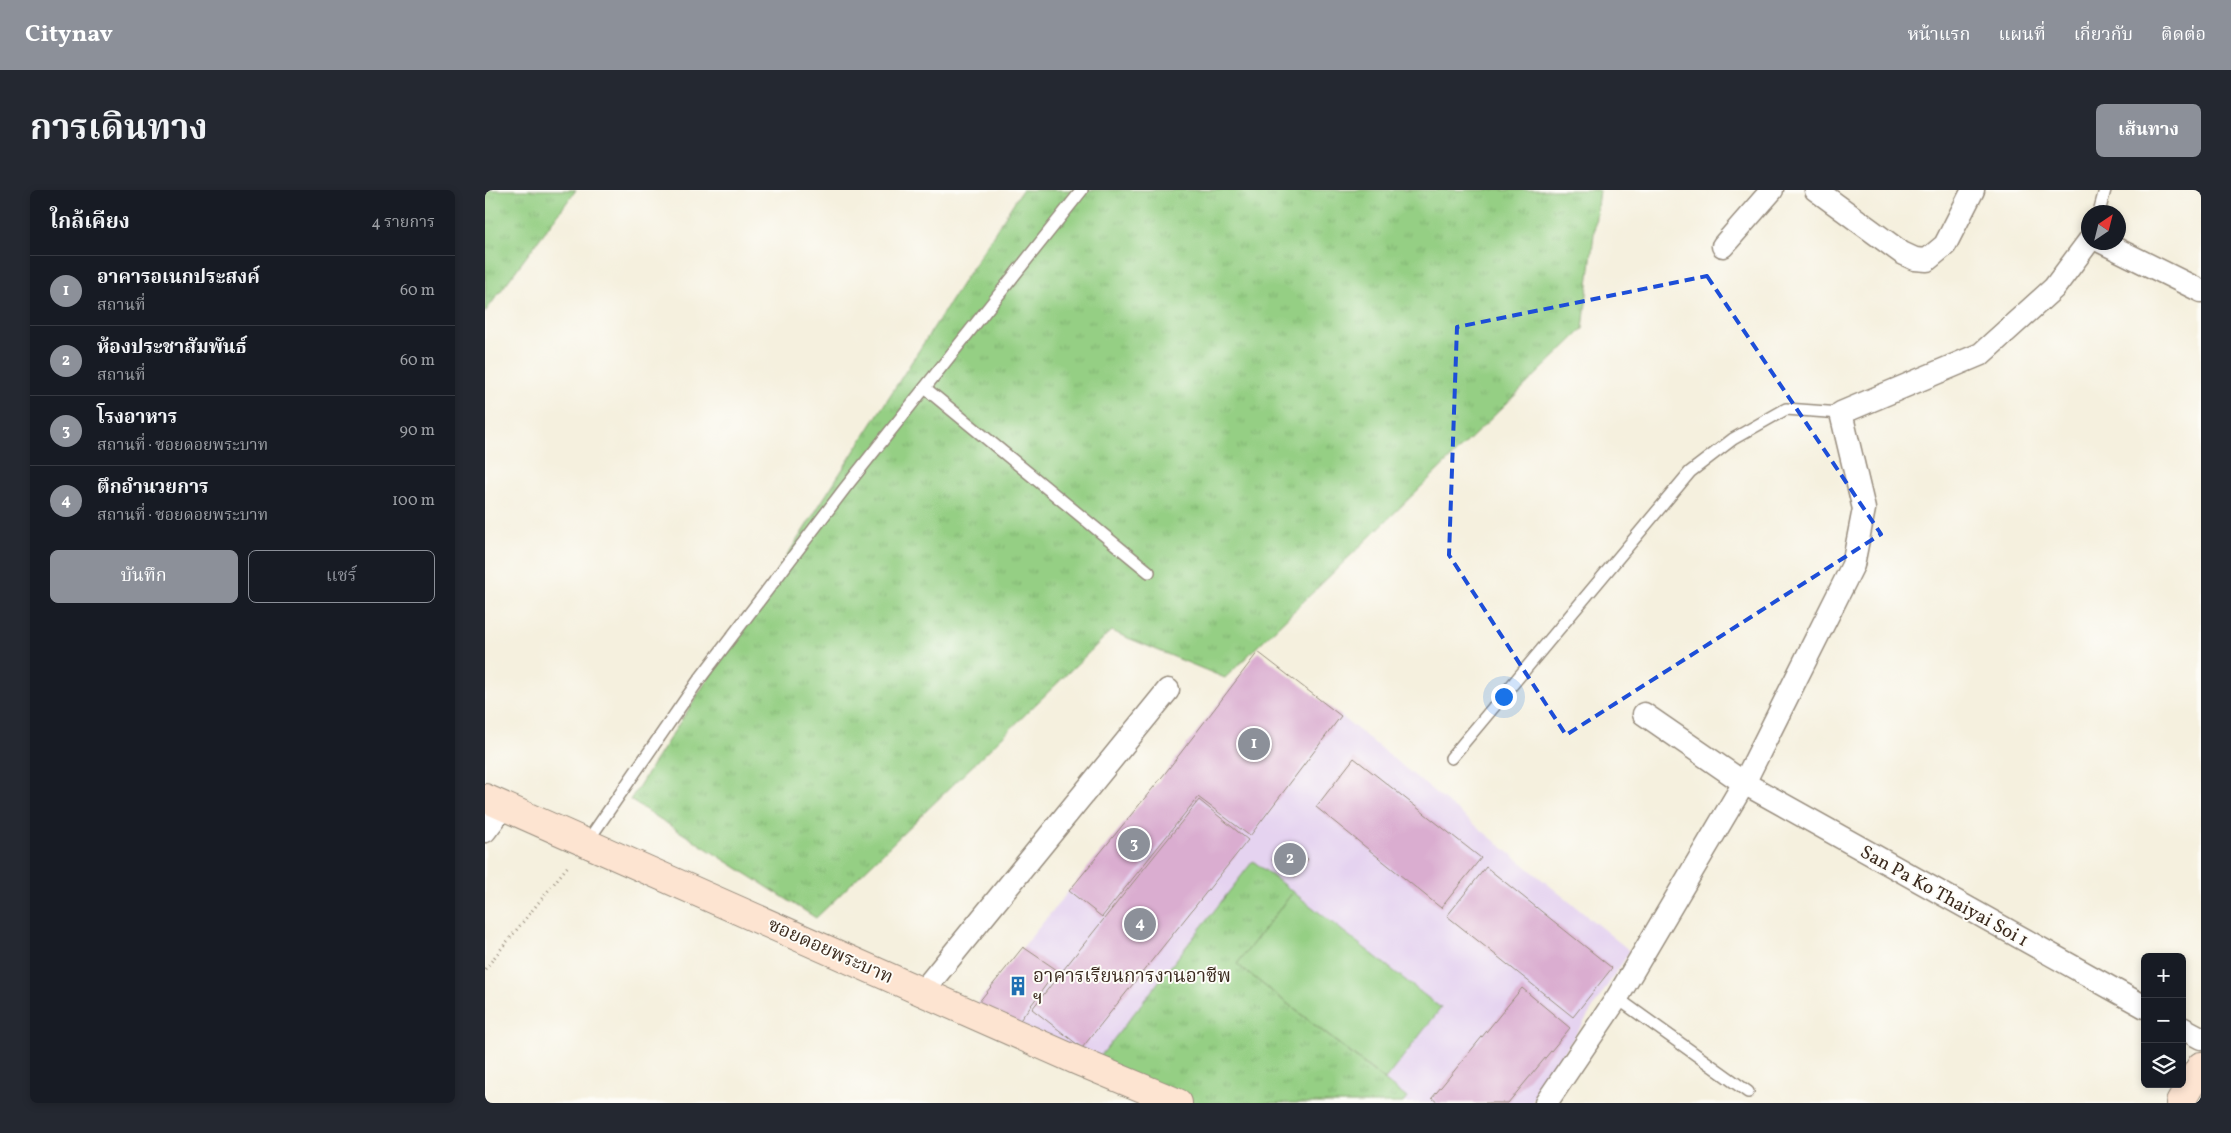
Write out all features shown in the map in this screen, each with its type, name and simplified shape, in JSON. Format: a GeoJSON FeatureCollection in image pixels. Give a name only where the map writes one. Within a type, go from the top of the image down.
{"type":"FeatureCollection","features":[{"type":"Feature","properties":{"kind":"street"},"geometry":{"type":"LineString","coordinates":[[1723,246],[1772,190]]}},
{"type":"Feature","properties":{"kind":"street"},"geometry":{"type":"LineString","coordinates":[[1816,190],[1902,253],[1915,259],[1927,260],[1945,245],[1973,190]]}},
{"type":"Feature","properties":{"kind":"street"},"geometry":{"type":"LineString","coordinates":[[1546,1103],[1617,998],[1744,783],[1853,565],[1864,509],[1841,413],[1981,354],[2054,288],[2082,250]]}},
{"type":"Feature","properties":{"kind":"street"},"geometry":{"type":"LineString","coordinates":[[2118,250],[2201,291]]}},
{"type":"Feature","properties":{"kind":"street"},"geometry":{"type":"LineString","coordinates":[[923,991],[1168,690]]}},
{"type":"Feature","properties":{"kind":"street","name":"San Pa Ko Thaiyai Soi 1"},"geometry":{"type":"LineString","coordinates":[[1644,714],[1744,783],[2141,1005]]}},
{"type":"Feature","properties":{"kind":"street"},"geometry":{"type":"LineString","coordinates":[[485,831],[494,802]]}},
{"type":"Feature","properties":{"kind":"street","name":"ซอยดอยพระบาท"},"geometry":{"type":"LineString","coordinates":[[494,802],[1168,1101]]}},
{"type":"Feature","properties":{"kind":"street"},"geometry":{"type":"LineString","coordinates":[[2186,1030],[2201,1038]]}},
{"type":"Feature","properties":{"kind":"street"},"geometry":{"type":"LineString","coordinates":[[2180,1103],[2201,1066]]}},
{"type":"Feature","properties":{"kind":"lane"},"geometry":{"type":"LineString","coordinates":[[587,842],[698,681],[1081,190]]}},
{"type":"Feature","properties":{"kind":"lane"},"geometry":{"type":"LineString","coordinates":[[2101,205],[2105,190]]}},
{"type":"Feature","properties":{"kind":"lane"},"geometry":{"type":"LineString","coordinates":[[925,388],[1149,572]]}},
{"type":"Feature","properties":{"kind":"lane"},"geometry":{"type":"LineString","coordinates":[[1451,758],[1690,472],[1733,439],[1786,409],[1841,413]]}},
{"type":"Feature","properties":{"kind":"lane"},"geometry":{"type":"LineString","coordinates":[[1617,998],[1748,1092]]}},
{"type":"Feature","properties":{"kind":"path"},"geometry":{"type":"LineString","coordinates":[[485,969],[587,842]]}},
{"type":"Feature","properties":{"kind":"highlighted area"},"geometry":{"type":"Polygon","coordinates":[[[1707,276],[1881,534],[1566,735],[1449,555],[1457,327],[1707,276]]]}},
{"type":"Feature","properties":{"kind":"shaded area"},"geometry":{"type":"Polygon","coordinates":[[[1258,652],[1341,716],[1630,951],[1531,1103],[1178,1103],[970,1012],[1166,772],[1258,652]]]}},
{"type":"Feature","properties":{"kind":"green space"},"geometry":{"type":"Polygon","coordinates":[[[485,190],[576,190],[485,312],[485,190]]]}},
{"type":"Feature","properties":{"kind":"green space"},"geometry":{"type":"Polygon","coordinates":[[[1022,190],[1599,190],[1583,329],[1225,678],[1111,631],[816,918],[630,800],[1022,190]]]}},
{"type":"Feature","properties":{"kind":"green space"},"geometry":{"type":"Polygon","coordinates":[[[1253,861],[1293,892],[1237,964],[1407,1098],[1403,1103],[1178,1103],[1092,1067],[1253,861]]]}},
{"type":"Feature","properties":{"kind":"green space"},"geometry":{"type":"Polygon","coordinates":[[[1293,892],[1441,1008],[1385,1080],[1237,964],[1293,892]]]}},
{"type":"Feature","properties":{"kind":"building"},"geometry":{"type":"Polygon","coordinates":[[[1258,652],[1341,716],[1250,836],[1198,797],[1102,917],[1069,891],[1166,772],[1258,652]]]}},
{"type":"Feature","properties":{"kind":"building"},"geometry":{"type":"Polygon","coordinates":[[[1354,758],[1481,858],[1441,908],[1316,807],[1354,758]]]}},
{"type":"Feature","properties":{"kind":"building"},"geometry":{"type":"Polygon","coordinates":[[[1199,800],[1248,840],[1082,1048],[1032,1009],[1199,800]]]}},
{"type":"Feature","properties":{"kind":"building"},"geometry":{"type":"Polygon","coordinates":[[[1286,842],[1308,859],[1295,877],[1272,860],[1286,842]]]}},
{"type":"Feature","properties":{"kind":"building"},"geometry":{"type":"Polygon","coordinates":[[[1486,867],[1612,968],[1573,1017],[1447,916],[1486,867]]]}},
{"type":"Feature","properties":{"kind":"building","name":"อาคารเรียนการงานอาชีพ ฯ"},"geometry":{"type":"Polygon","coordinates":[[[1023,947],[1057,970],[1015,1027],[978,1003],[1023,947]]]}},
{"type":"Feature","properties":{"kind":"building"},"geometry":{"type":"Polygon","coordinates":[[[1522,988],[1570,1028],[1508,1103],[1438,1103],[1432,1098],[1522,988]]]}},
{"type":"Feature","properties":{"kind":"place","name":"อาคารอเนกประสงค์"},"geometry":{"type":"Point","coordinates":[1254,744]}},
{"type":"Feature","properties":{"kind":"place","name":"โรงอาหาร"},"geometry":{"type":"Point","coordinates":[1134,844]}},
{"type":"Feature","properties":{"kind":"place","name":"ห้องประชาสัมพันธ์"},"geometry":{"type":"Point","coordinates":[1290,859]}},
{"type":"Feature","properties":{"kind":"place","name":"ตึกอำนวยการ"},"geometry":{"type":"Point","coordinates":[1140,924]}},
{"type":"Feature","properties":{"kind":"place","name":"อาคารเรียนการงานอาชีพ ฯ"},"geometry":{"type":"Point","coordinates":[1018,986]}}]}
